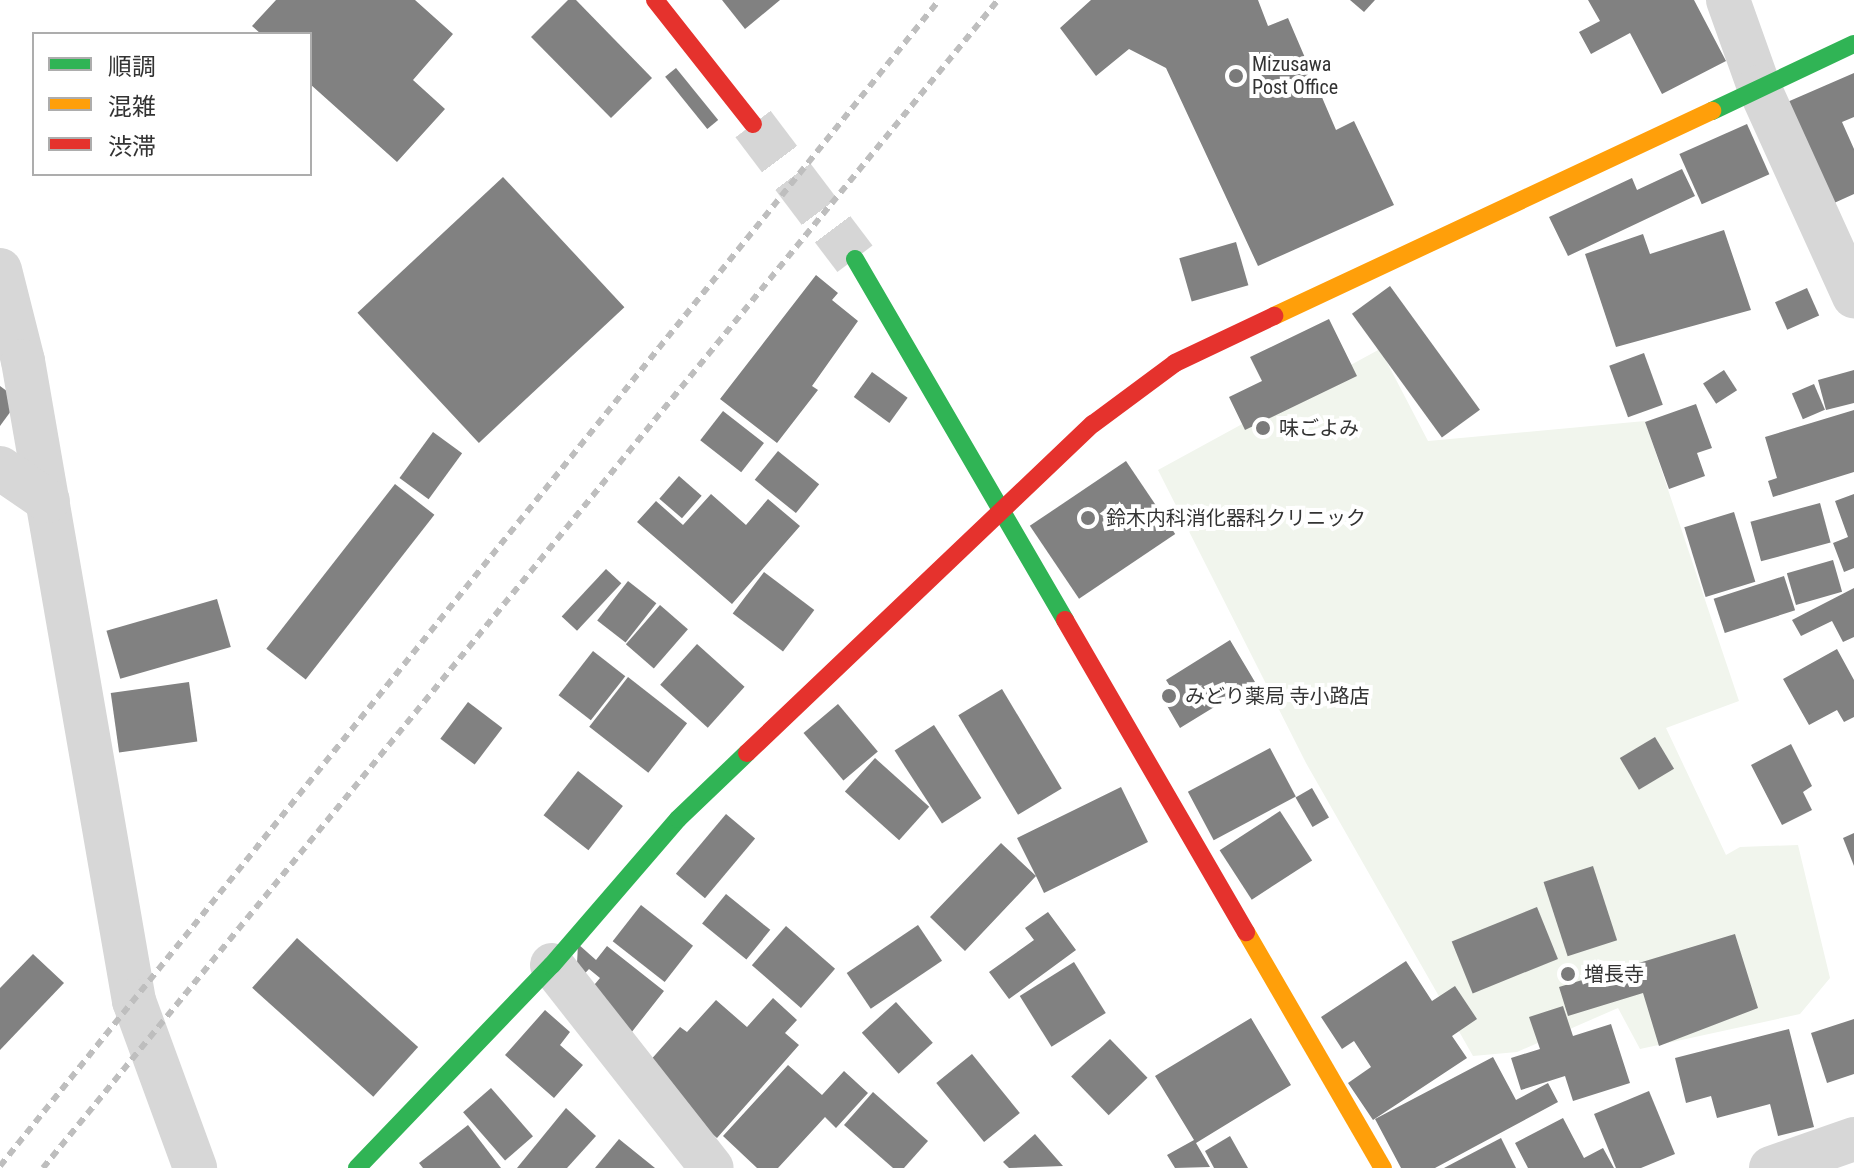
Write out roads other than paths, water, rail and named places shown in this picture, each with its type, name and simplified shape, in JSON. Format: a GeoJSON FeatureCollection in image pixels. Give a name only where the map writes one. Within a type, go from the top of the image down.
{"type":"FeatureCollection","features":[{"type":"Feature","properties":{"kind":"street"},"geometry":{"type":"LineString","coordinates":[[655,0],[753,124]]}},
{"type":"Feature","properties":{"kind":"street"},"geometry":{"type":"LineString","coordinates":[[1728,0],[1759,87],[1840,219],[1854,296]]}},
{"type":"Feature","properties":{"kind":"street"},"geometry":{"type":"LineString","coordinates":[[357,1168],[552,965],[678,819],[1093,424],[1175,363],[1854,44]]}},
{"type":"Feature","properties":{"kind":"street"},"geometry":{"type":"LineString","coordinates":[[855,259],[1383,1168]]}},
{"type":"Feature","properties":{"kind":"street"},"geometry":{"type":"LineString","coordinates":[[0,270],[48,501],[134,1001],[195,1168]]}},
{"type":"Feature","properties":{"kind":"street"},"geometry":{"type":"LineString","coordinates":[[0,468],[48,501]]}},
{"type":"Feature","properties":{"kind":"street"},"geometry":{"type":"LineString","coordinates":[[552,965],[712,1168]]}},
{"type":"Feature","properties":{"kind":"street"},"geometry":{"type":"LineString","coordinates":[[1771,1168],[1854,1139]]}},
{"type":"Feature","properties":{"kind":"tunnel"},"geometry":{"type":"LineString","coordinates":[[753,124],[855,259]]}},
{"type":"Feature","properties":{"kind":"railway"},"geometry":{"type":"LineString","coordinates":[[0,1166],[939,0]]}},
{"type":"Feature","properties":{"kind":"railway"},"geometry":{"type":"LineString","coordinates":[[43,1168],[998,0]]}},
{"type":"Feature","properties":{"kind":"place","name":"Mizusawa Post Office"},"geometry":{"type":"Point","coordinates":[1236,76]}},
{"type":"Feature","properties":{"kind":"place","name":"味ごよみ"},"geometry":{"type":"Point","coordinates":[1263,428]}},
{"type":"Feature","properties":{"kind":"place","name":"鈴木内科消化器科クリニック"},"geometry":{"type":"Point","coordinates":[1088,518]}},
{"type":"Feature","properties":{"kind":"place","name":"みどり薬局 寺小路店"},"geometry":{"type":"Point","coordinates":[1169,696]}},
{"type":"Feature","properties":{"kind":"place","name":"増長寺"},"geometry":{"type":"Point","coordinates":[1568,974]}}]}
